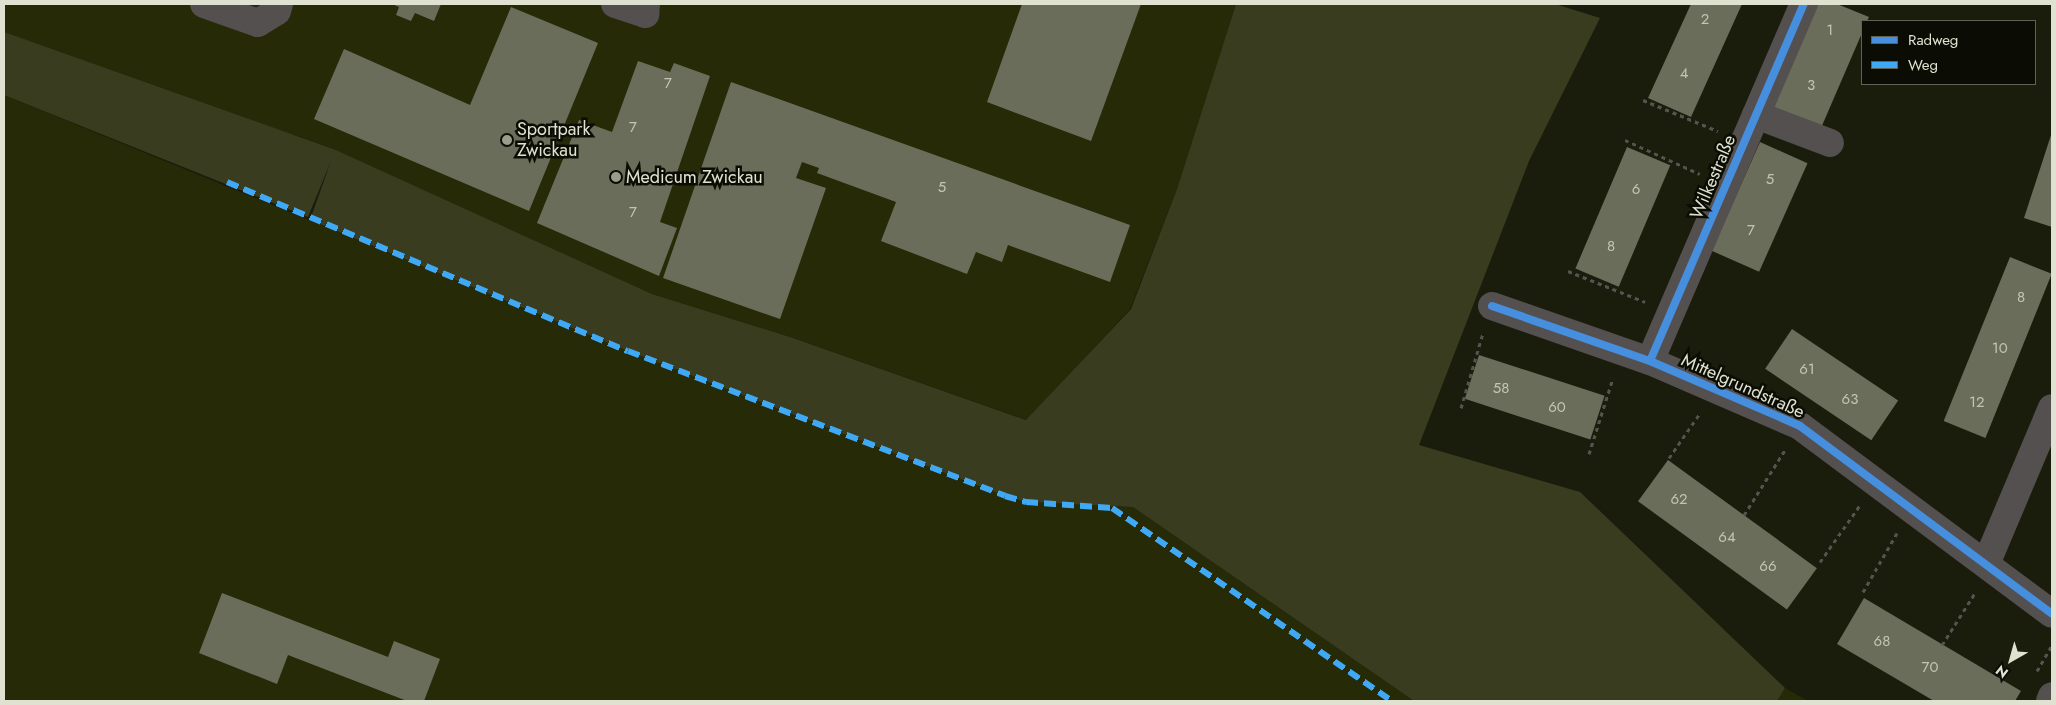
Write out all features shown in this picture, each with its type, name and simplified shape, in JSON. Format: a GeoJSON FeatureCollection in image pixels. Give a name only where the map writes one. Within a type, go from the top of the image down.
{"type":"FeatureCollection","features":[{"type":"Feature","properties":{"kind":"street"},"geometry":{"type":"LineString","coordinates":[[204,4],[258,23],[277,11],[279,4]]}},
{"type":"Feature","properties":{"kind":"street"},"geometry":{"type":"LineString","coordinates":[[615,4],[645,9]]}},
{"type":"Feature","properties":{"kind":"street","name":"Wilkestraße"},"geometry":{"type":"LineString","coordinates":[[1650,361],[1804,4]]}},
{"type":"Feature","properties":{"kind":"street"},"geometry":{"type":"LineString","coordinates":[[1756,115],[1830,143]]}},
{"type":"Feature","properties":{"kind":"street","name":"Mittelgrundstraße"},"geometry":{"type":"LineString","coordinates":[[1492,306],[1621,354],[1650,361],[1800,426],[2052,614]]}},
{"type":"Feature","properties":{"kind":"street"},"geometry":{"type":"LineString","coordinates":[[1986,564],[2052,408]]}},
{"type":"Feature","properties":{"kind":"street"},"geometry":{"type":"LineString","coordinates":[[2050,701],[2052,696]]}},
{"type":"Feature","properties":{"kind":"path"},"geometry":{"type":"LineString","coordinates":[[1642,100],[1744,142]]}},
{"type":"Feature","properties":{"kind":"path"},"geometry":{"type":"LineString","coordinates":[[1625,140],[1726,185]]}},
{"type":"Feature","properties":{"kind":"path"},"geometry":{"type":"LineString","coordinates":[[1568,271],[1671,313]]}},
{"type":"Feature","properties":{"kind":"path"},"geometry":{"type":"LineString","coordinates":[[1461,408],[1492,306]]}},
{"type":"Feature","properties":{"kind":"path"},"geometry":{"type":"LineString","coordinates":[[1588,454],[1621,354]]}},
{"type":"Feature","properties":{"kind":"path"},"geometry":{"type":"LineString","coordinates":[[1669,458],[1716,390]]}},
{"type":"Feature","properties":{"kind":"path"},"geometry":{"type":"LineString","coordinates":[[1744,515],[1800,426]]}},
{"type":"Feature","properties":{"kind":"path"},"geometry":{"type":"LineString","coordinates":[[1820,562],[1876,482]]}},
{"type":"Feature","properties":{"kind":"path"},"geometry":{"type":"LineString","coordinates":[[1863,592],[1912,509]]}},
{"type":"Feature","properties":{"kind":"path"},"geometry":{"type":"LineString","coordinates":[[1942,644],[1975,592],[1986,564]]}},
{"type":"Feature","properties":{"kind":"path"},"geometry":{"type":"LineString","coordinates":[[2034,675],[2052,646]]}},
{"type":"Feature","properties":{"kind":"shaded area"},"geometry":{"type":"Polygon","coordinates":[[[4,4],[1236,4],[1177,189],[1130,309],[1027,420],[793,338],[652,294],[336,150],[295,135],[4,72],[4,4]]]}},
{"type":"Feature","properties":{"kind":"shaded area"},"geometry":{"type":"Polygon","coordinates":[[[1236,4],[1555,4],[1600,18],[1529,161],[1419,445],[1580,492],[1785,688],[1777,701],[1414,701],[1133,507],[1026,502],[1005,496],[628,351],[310,220],[331,161],[308,217],[4,95],[4,32],[336,150],[652,294],[793,338],[1026,420],[1131,309],[1177,189],[1236,4]]]}},
{"type":"Feature","properties":{"kind":"shaded area"},"geometry":{"type":"Polygon","coordinates":[[[4,95],[628,351],[1005,496],[1026,502],[1133,507],[1414,701],[4,701],[4,95]]]}},
{"type":"Feature","properties":{"kind":"shaded area"},"geometry":{"type":"Polygon","coordinates":[[[1785,688],[1808,701],[1777,701],[1785,688]]]}},
{"type":"Feature","properties":{"kind":"building"},"geometry":{"type":"Polygon","coordinates":[[[392,4],[441,4],[434,21],[415,13],[411,21],[396,15],[399,7],[392,4]]]}},
{"type":"Feature","properties":{"kind":"building"},"geometry":{"type":"Polygon","coordinates":[[[1022,4],[1141,4],[1091,141],[987,102],[1022,4]]]}},
{"type":"Feature","properties":{"kind":"building"},"geometry":{"type":"Polygon","coordinates":[[[1691,4],[1742,4],[1691,117],[1648,98],[1691,4]]]}},
{"type":"Feature","properties":{"kind":"building"},"geometry":{"type":"Polygon","coordinates":[[[1818,4],[1837,4],[1869,17],[1868,20],[1861,20],[1861,35],[1821,128],[1774,107],[1818,4]]]}},
{"type":"Feature","properties":{"kind":"building","name":"Sportpark Zwickau"},"geometry":{"type":"Polygon","coordinates":[[[511,7],[598,43],[529,211],[314,119],[344,49],[470,105],[511,7]]]}},
{"type":"Feature","properties":{"kind":"building","name":"Medicum Zwickau"},"geometry":{"type":"Polygon","coordinates":[[[638,61],[670,72],[674,63],[710,76],[660,222],[677,228],[659,276],[537,223],[579,120],[612,132],[638,61]]]}},
{"type":"Feature","properties":{"kind":"building"},"geometry":{"type":"Polygon","coordinates":[[[731,82],[1130,225],[1110,282],[1008,245],[1002,262],[976,252],[967,274],[881,241],[896,202],[817,173],[819,168],[802,162],[796,178],[826,188],[780,319],[663,278],[731,82]]]}},
{"type":"Feature","properties":{"kind":"building"},"geometry":{"type":"Polygon","coordinates":[[[2052,132],[2052,227],[2024,218],[2052,132]]]}},
{"type":"Feature","properties":{"kind":"building"},"geometry":{"type":"Polygon","coordinates":[[[1760,142],[1808,163],[1759,272],[1712,251],[1760,142]]]}},
{"type":"Feature","properties":{"kind":"building"},"geometry":{"type":"Polygon","coordinates":[[[1627,147],[1670,165],[1619,287],[1575,269],[1627,147]]]}},
{"type":"Feature","properties":{"kind":"building"},"geometry":{"type":"Polygon","coordinates":[[[2010,257],[2052,274],[1985,438],[1944,421],[2010,257]]]}},
{"type":"Feature","properties":{"kind":"building"},"geometry":{"type":"Polygon","coordinates":[[[1792,329],[1898,401],[1871,440],[1765,369],[1792,329]]]}},
{"type":"Feature","properties":{"kind":"building"},"geometry":{"type":"Polygon","coordinates":[[[1479,355],[1605,396],[1590,440],[1465,399],[1479,355]]]}},
{"type":"Feature","properties":{"kind":"building"},"geometry":{"type":"Polygon","coordinates":[[[1668,460],[1817,568],[1787,609],[1638,501],[1668,460]]]}},
{"type":"Feature","properties":{"kind":"building"},"geometry":{"type":"Polygon","coordinates":[[[222,593],[388,657],[394,641],[440,659],[424,701],[407,701],[288,655],[277,684],[199,653],[222,593]]]}},
{"type":"Feature","properties":{"kind":"building"},"geometry":{"type":"Polygon","coordinates":[[[1864,598],[2021,691],[2015,701],[1934,701],[1837,644],[1864,598]]]}},
{"type":"Feature","properties":{"kind":"marked path"},"geometry":{"type":"LineString","coordinates":[[227,182],[628,351],[1005,496],[1026,502],[1112,508],[1392,701]]}},
{"type":"Feature","properties":{"kind":"cycle path"},"geometry":{"type":"LineString","coordinates":[[1650,361],[1804,4]]}},
{"type":"Feature","properties":{"kind":"cycle path"},"geometry":{"type":"LineString","coordinates":[[1492,306],[1650,361],[1800,426],[2052,614]]}},
{"type":"Feature","properties":{"kind":"place","name":"Sportpark Zwickau"},"geometry":{"type":"Point","coordinates":[507,140]}},
{"type":"Feature","properties":{"kind":"place","name":"Medicum Zwickau"},"geometry":{"type":"Point","coordinates":[616,177]}}]}
